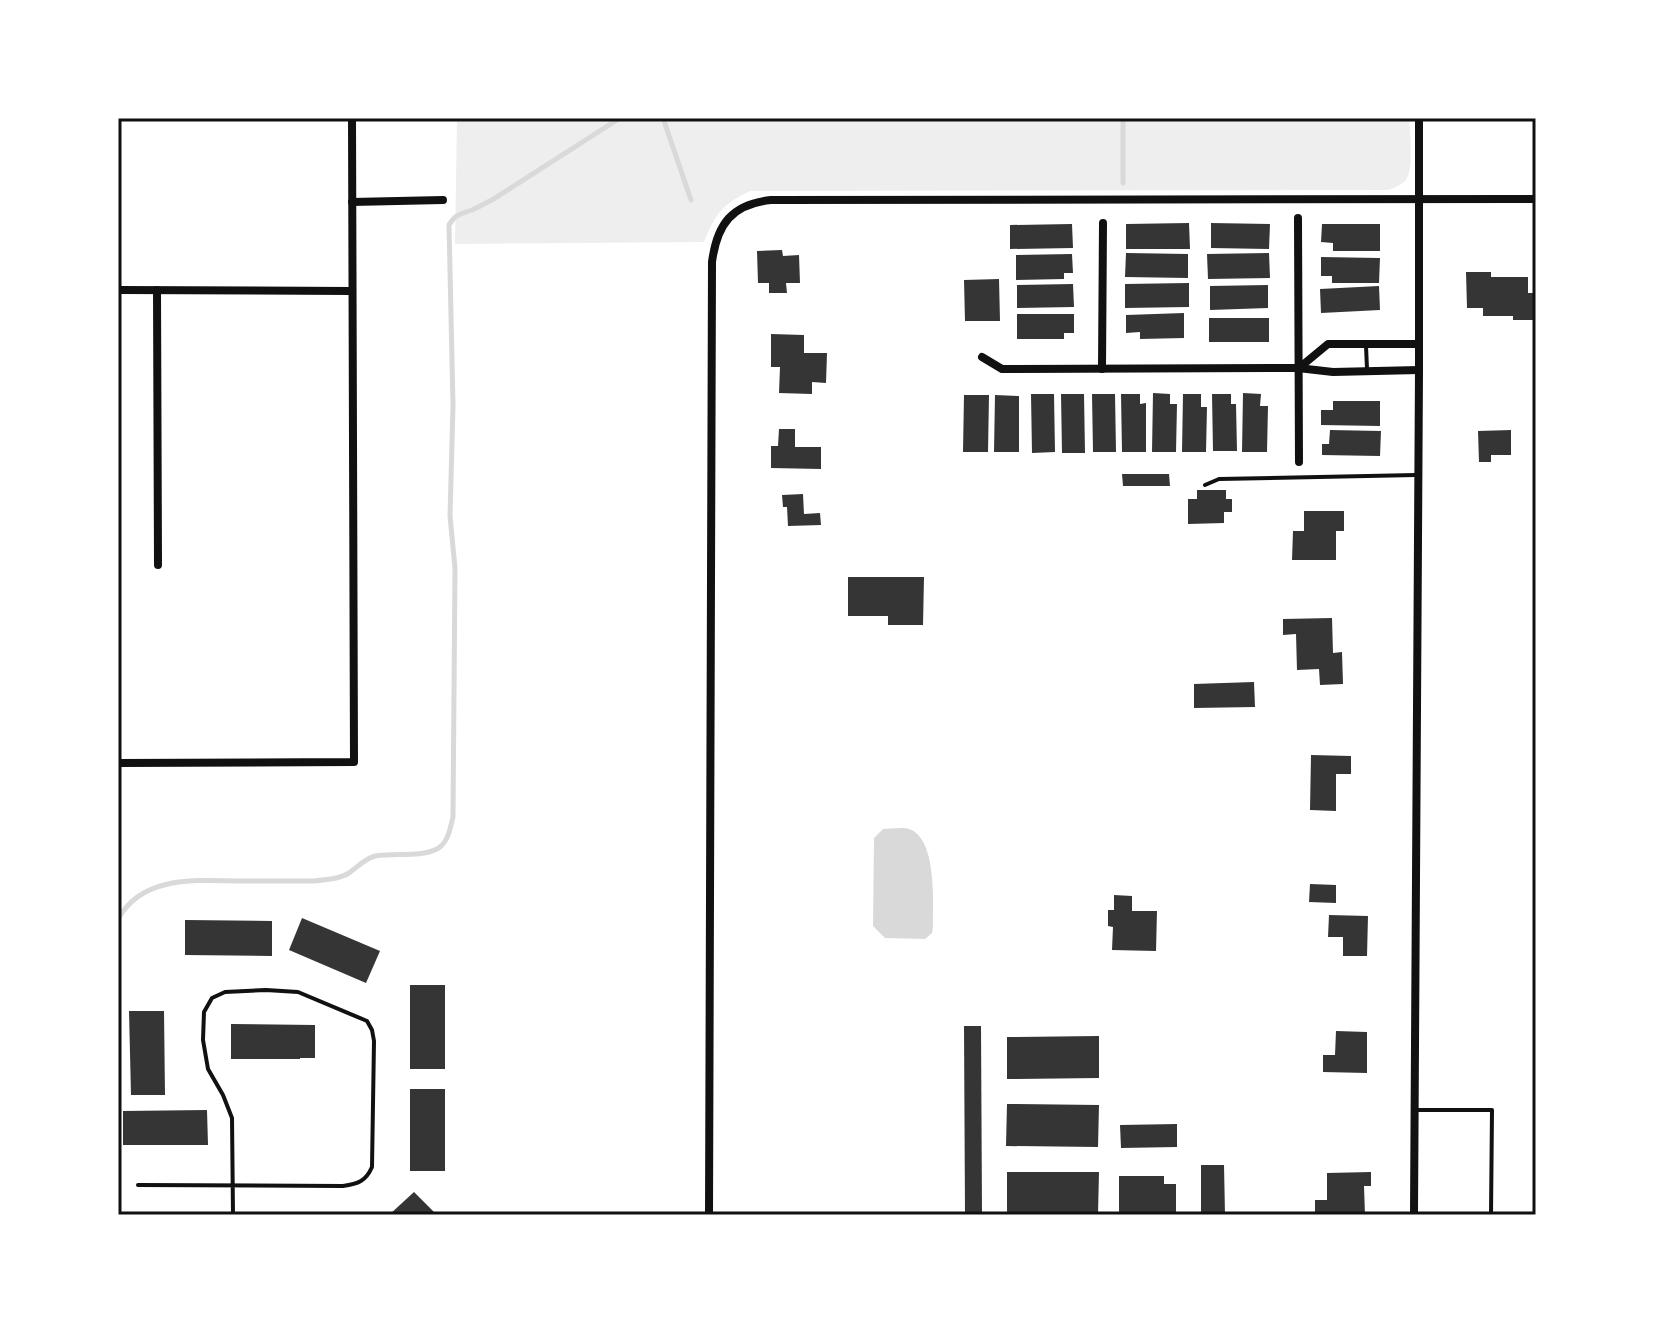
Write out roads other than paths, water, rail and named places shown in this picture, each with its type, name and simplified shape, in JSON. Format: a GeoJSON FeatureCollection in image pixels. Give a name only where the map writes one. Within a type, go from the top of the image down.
{"type":"FeatureCollection","features":[{"type":"Feature","properties":{"kind":"street"},"geometry":{"type":"LineString","coordinates":[[118,763],[354,762],[352,118]]}},
{"type":"Feature","properties":{"kind":"street"},"geometry":{"type":"LineString","coordinates":[[1414,1215],[1419,118]]}},
{"type":"Feature","properties":{"kind":"street"},"geometry":{"type":"LineString","coordinates":[[709,1215],[712,262],[716,241],[729,219],[746,204],[771,200],[1536,199]]}},
{"type":"Feature","properties":{"kind":"street"},"geometry":{"type":"LineString","coordinates":[[352,202],[443,200]]}},
{"type":"Feature","properties":{"kind":"street"},"geometry":{"type":"LineString","coordinates":[[1298,218],[1299,462]]}},
{"type":"Feature","properties":{"kind":"street"},"geometry":{"type":"LineString","coordinates":[[1102,369],[1103,223]]}},
{"type":"Feature","properties":{"kind":"street"},"geometry":{"type":"LineString","coordinates":[[118,290],[352,291]]}},
{"type":"Feature","properties":{"kind":"street"},"geometry":{"type":"LineString","coordinates":[[157,290],[158,565]]}},
{"type":"Feature","properties":{"kind":"street"},"geometry":{"type":"LineString","coordinates":[[1298,368],[1328,344],[1419,344]]}},
{"type":"Feature","properties":{"kind":"street"},"geometry":{"type":"LineString","coordinates":[[982,357],[1002,369],[1419,370]]}},
{"type":"Feature","properties":{"kind":"lane"},"geometry":{"type":"LineString","coordinates":[[1366,344],[1367,371]]}},
{"type":"Feature","properties":{"kind":"lane"},"geometry":{"type":"LineString","coordinates":[[1205,485],[1219,479],[1419,475]]}},
{"type":"Feature","properties":{"kind":"lane"},"geometry":{"type":"LineString","coordinates":[[138,1185],[233,1185],[343,1186],[358,1184],[372,1167],[374,1041],[367,1021],[298,992],[225,992],[212,998],[204,1012],[203,1040],[208,1069],[232,1118],[233,1185],[233,1215]]}},
{"type":"Feature","properties":{"kind":"lane"},"geometry":{"type":"LineString","coordinates":[[1414,1110],[1492,1110],[1491,1215]]}},
{"type":"Feature","properties":{"kind":"waterway"},"geometry":{"type":"LineString","coordinates":[[118,919],[128,905],[141,895],[170,884],[204,880],[332,879],[349,873],[371,857],[430,852],[446,839],[453,817],[455,568],[450,516],[453,405],[449,225],[456,216],[492,200],[620,118]]}},
{"type":"Feature","properties":{"kind":"waterway"},"geometry":{"type":"LineString","coordinates":[[663,118],[691,200]]}},
{"type":"Feature","properties":{"kind":"waterway"},"geometry":{"type":"LineString","coordinates":[[1123,118],[1123,183]]}}]}
